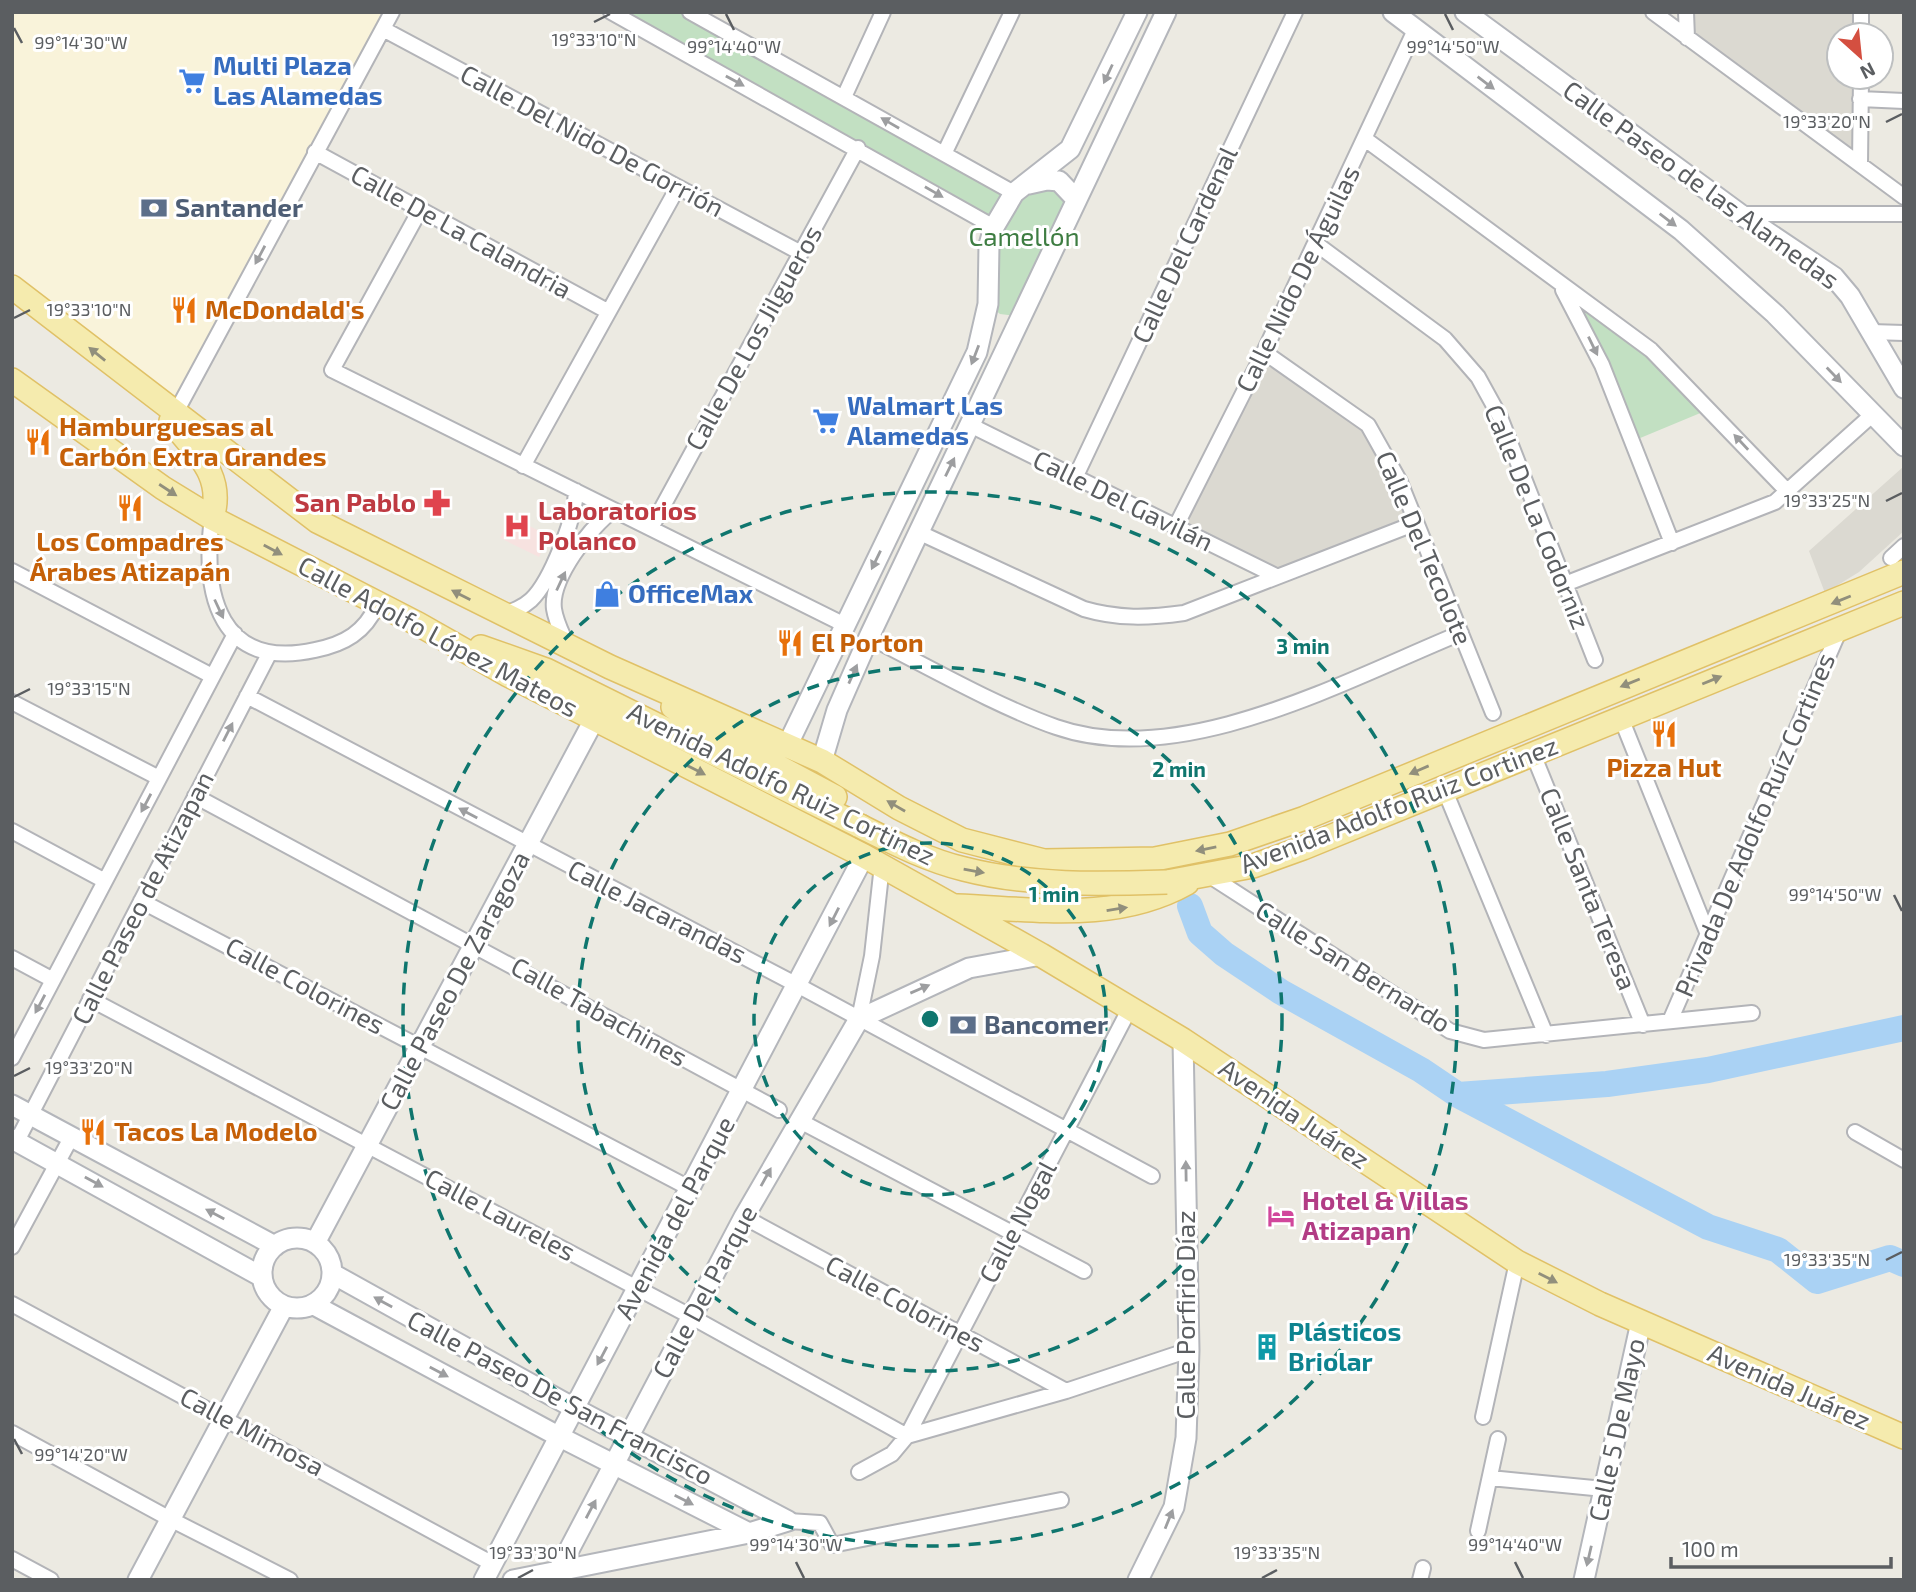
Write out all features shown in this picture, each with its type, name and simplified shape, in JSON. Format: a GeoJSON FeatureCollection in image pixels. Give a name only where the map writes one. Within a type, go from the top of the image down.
{"type":"FeatureCollection","features":[{"type":"Feature","properties":{"kind":"main road","name":"Calle Adolfo López Mateos"},"geometry":{"type":"LineString","coordinates":[[12,287],[174,414],[317,521],[610,667],[822,761]]}},
{"type":"Feature","properties":{"kind":"main road","name":"Calle Adolfo López Mateos"},"geometry":{"type":"LineString","coordinates":[[12,380],[163,488],[212,518],[418,624],[508,675],[873,861]]}},
{"type":"Feature","properties":{"kind":"main road"},"geometry":{"type":"LineString","coordinates":[[151,396],[208,469],[216,485],[218,500],[212,518]]}},
{"type":"Feature","properties":{"kind":"main road","name":"Avenida Adolfo Ruiz Cortinez"},"geometry":{"type":"LineString","coordinates":[[822,761],[899,808],[962,840],[1027,859],[1092,862],[1155,859],[1230,844],[1305,818],[1897,565]]}},
{"type":"Feature","properties":{"kind":"main road","name":"Avenida Adolfo Ruiz Cortinez"},"geometry":{"type":"LineString","coordinates":[[418,624],[546,670],[909,850],[965,870],[1083,884],[1167,882],[1253,866],[1904,603]]}},
{"type":"Feature","properties":{"kind":"main road"},"geometry":{"type":"LineString","coordinates":[[610,667],[706,728],[854,808],[866,820],[876,839],[873,861]]}},
{"type":"Feature","properties":{"kind":"main road"},"geometry":{"type":"LineString","coordinates":[[1019,909],[1008,895],[1008,877],[1012,869],[1027,859]]}},
{"type":"Feature","properties":{"kind":"main road","name":"Avenida Juárez"},"geometry":{"type":"LineString","coordinates":[[873,861],[1041,955],[1183,1040],[1517,1262],[1641,1322],[1904,1437]]}},
{"type":"Feature","properties":{"kind":"main road"},"geometry":{"type":"LineString","coordinates":[[951,905],[1105,911],[1141,905],[1203,877]]}},
{"type":"Feature","properties":{"kind":"street"},"geometry":{"type":"LineString","coordinates":[[174,414],[392,12]]}},
{"type":"Feature","properties":{"kind":"street"},"geometry":{"type":"LineString","coordinates":[[611,12],[858,148],[994,227]]}},
{"type":"Feature","properties":{"kind":"street"},"geometry":{"type":"LineString","coordinates":[[690,12],[944,154],[1021,188],[1047,180],[1059,181],[1075,198]]}},
{"type":"Feature","properties":{"kind":"street"},"geometry":{"type":"LineString","coordinates":[[844,97],[883,12]]}},
{"type":"Feature","properties":{"kind":"street"},"geometry":{"type":"LineString","coordinates":[[944,154],[1012,12]]}},
{"type":"Feature","properties":{"kind":"street"},"geometry":{"type":"LineString","coordinates":[[788,744],[977,352],[988,304],[989,245],[994,227],[1021,188],[1070,149],[1137,12]]}},
{"type":"Feature","properties":{"kind":"street"},"geometry":{"type":"LineString","coordinates":[[822,761],[837,710],[869,637],[1075,198],[1166,12]]}},
{"type":"Feature","properties":{"kind":"street","name":"Calle Del Cardenal"},"geometry":{"type":"LineString","coordinates":[[1075,478],[1295,12]]}},
{"type":"Feature","properties":{"kind":"street","name":"Calle Paseo de las Alamedas"},"geometry":{"type":"LineString","coordinates":[[1393,12],[1681,230],[1775,314],[1904,446]]}},
{"type":"Feature","properties":{"kind":"street","name":"Calle Paseo de las Alamedas"},"geometry":{"type":"LineString","coordinates":[[1465,12],[1740,214],[1834,277],[1904,388]]}},
{"type":"Feature","properties":{"kind":"street"},"geometry":{"type":"LineString","coordinates":[[1653,12],[1904,197]]}},
{"type":"Feature","properties":{"kind":"street"},"geometry":{"type":"LineString","coordinates":[[1686,12],[1687,38]]}},
{"type":"Feature","properties":{"kind":"street","name":"Calle Del Nido De Gorrión"},"geometry":{"type":"LineString","coordinates":[[383,29],[801,253]]}},
{"type":"Feature","properties":{"kind":"street","name":"Calle Nido De Águilas"},"geometry":{"type":"LineString","coordinates":[[1176,526],[1264,352],[1415,30]]}},
{"type":"Feature","properties":{"kind":"street"},"geometry":{"type":"LineString","coordinates":[[1860,91],[1860,164]]}},
{"type":"Feature","properties":{"kind":"street"},"geometry":{"type":"LineString","coordinates":[[1860,99],[1904,101]]}},
{"type":"Feature","properties":{"kind":"street"},"geometry":{"type":"LineString","coordinates":[[1365,139],[1650,350],[1788,492]]}},
{"type":"Feature","properties":{"kind":"street","name":"Calle De Los Jilgueros"},"geometry":{"type":"LineString","coordinates":[[651,528],[858,148]]}},
{"type":"Feature","properties":{"kind":"street","name":"Calle De La Calandria"},"geometry":{"type":"LineString","coordinates":[[315,152],[607,311]]}},
{"type":"Feature","properties":{"kind":"street"},"geometry":{"type":"LineString","coordinates":[[523,466],[678,187]]}},
{"type":"Feature","properties":{"kind":"street"},"geometry":{"type":"LineString","coordinates":[[420,210],[332,370],[845,625]]}},
{"type":"Feature","properties":{"kind":"street"},"geometry":{"type":"LineString","coordinates":[[1740,214],[1904,214]]}},
{"type":"Feature","properties":{"kind":"street","name":"Calle De La Codorniz"},"geometry":{"type":"LineString","coordinates":[[1315,243],[1445,339],[1478,377],[1500,417],[1595,660]]}},
{"type":"Feature","properties":{"kind":"street"},"geometry":{"type":"LineString","coordinates":[[1561,286],[1606,376],[1672,543]]}},
{"type":"Feature","properties":{"kind":"street"},"geometry":{"type":"LineString","coordinates":[[988,304],[1009,317],[1024,311]]}},
{"type":"Feature","properties":{"kind":"street"},"geometry":{"type":"LineString","coordinates":[[1871,332],[1904,333]]}},
{"type":"Feature","properties":{"kind":"street","name":"Calle Del Tecolote"},"geometry":{"type":"LineString","coordinates":[[1264,352],[1368,425],[1387,455],[1493,713]]}},
{"type":"Feature","properties":{"kind":"street"},"geometry":{"type":"LineString","coordinates":[[1565,584],[1758,509],[1788,492],[1872,415]]}},
{"type":"Feature","properties":{"kind":"street","name":"Calle Del Gavilán"},"geometry":{"type":"LineString","coordinates":[[970,425],[1276,576]]}},
{"type":"Feature","properties":{"kind":"street"},"geometry":{"type":"LineString","coordinates":[[501,615],[520,608],[533,598],[569,529],[576,491]]}},
{"type":"Feature","properties":{"kind":"street"},"geometry":{"type":"LineString","coordinates":[[567,645],[553,607],[556,590],[582,538],[614,510]]}},
{"type":"Feature","properties":{"kind":"street"},"geometry":{"type":"LineString","coordinates":[[212,518],[208,549],[211,587],[216,606],[235,634],[250,647],[269,654],[296,654],[324,649],[368,624],[377,605]]}},
{"type":"Feature","properties":{"kind":"street"},"geometry":{"type":"LineString","coordinates":[[918,532],[1059,598],[1112,617],[1152,618],[1184,613],[1416,523]]}},
{"type":"Feature","properties":{"kind":"street"},"geometry":{"type":"LineString","coordinates":[[1897,565],[1904,546]]}},
{"type":"Feature","properties":{"kind":"street"},"geometry":{"type":"LineString","coordinates":[[12,571],[212,676]]}},
{"type":"Feature","properties":{"kind":"street"},"geometry":{"type":"LineString","coordinates":[[533,598],[553,607]]}},
{"type":"Feature","properties":{"kind":"street","name":"Privada De Adolfo Ruíz Cortines"},"geometry":{"type":"LineString","coordinates":[[1670,1021],[1840,629]]}},
{"type":"Feature","properties":{"kind":"street"},"geometry":{"type":"LineString","coordinates":[[869,637],[1056,727],[1096,736],[1154,738],[1206,731],[1265,713],[1461,633]]}},
{"type":"Feature","properties":{"kind":"street","name":"Calle Paseo de Atizapan"},"geometry":{"type":"LineString","coordinates":[[12,1058],[235,634]]}},
{"type":"Feature","properties":{"kind":"street","name":"Calle Paseo de Atizapan"},"geometry":{"type":"LineString","coordinates":[[14,1140],[31,1114],[269,654]]}},
{"type":"Feature","properties":{"kind":"street","name":"Calle Jacarandas"},"geometry":{"type":"LineString","coordinates":[[247,696],[799,986],[1152,1176]]}},
{"type":"Feature","properties":{"kind":"street"},"geometry":{"type":"LineString","coordinates":[[809,700],[819,716],[825,717],[837,710]]}},
{"type":"Feature","properties":{"kind":"street"},"geometry":{"type":"LineString","coordinates":[[12,702],[159,778]]}},
{"type":"Feature","properties":{"kind":"street","name":"Calle Paseo De Zaragoza"},"geometry":{"type":"LineString","coordinates":[[315,1243],[595,718]]}},
{"type":"Feature","properties":{"kind":"street"},"geometry":{"type":"LineString","coordinates":[[1621,718],[1707,932]]}},
{"type":"Feature","properties":{"kind":"street","name":"Calle Santa Teresa"},"geometry":{"type":"LineString","coordinates":[[1533,754],[1643,1025]]}},
{"type":"Feature","properties":{"kind":"street"},"geometry":{"type":"LineString","coordinates":[[1446,790],[1546,1035]]}},
{"type":"Feature","properties":{"kind":"street","name":"Calle Tabachines"},"geometry":{"type":"LineString","coordinates":[[195,796],[475,944],[779,1110]]}},
{"type":"Feature","properties":{"kind":"street"},"geometry":{"type":"LineString","coordinates":[[12,831],[105,881]]}},
{"type":"Feature","properties":{"kind":"street","name":"Avenida del Parque"},"geometry":{"type":"LineString","coordinates":[[488,1571],[742,1090],[799,986],[873,861]]}},
{"type":"Feature","properties":{"kind":"street","name":"Calle Del Parque"},"geometry":{"type":"LineString","coordinates":[[559,1569],[744,1217],[859,1019],[872,956],[873,861]]}},
{"type":"Feature","properties":{"kind":"street","name":"Calle San Bernardo"},"geometry":{"type":"LineString","coordinates":[[1203,877],[1450,1031],[1484,1040],[1752,1013]]}},
{"type":"Feature","properties":{"kind":"street","name":"Calle Colorines"},"geometry":{"type":"LineString","coordinates":[[141,901],[691,1189]]}},
{"type":"Feature","properties":{"kind":"street"},"geometry":{"type":"LineString","coordinates":[[859,1019],[969,968],[1041,955]]}},
{"type":"Feature","properties":{"kind":"street"},"geometry":{"type":"LineString","coordinates":[[12,958],[53,980]]}},
{"type":"Feature","properties":{"kind":"street","name":"Calle Laureles"},"geometry":{"type":"LineString","coordinates":[[90,999],[638,1288],[907,1436]]}},
{"type":"Feature","properties":{"kind":"street","name":"Calle Nogal"},"geometry":{"type":"LineString","coordinates":[[907,1436],[1130,1008]]}},
{"type":"Feature","properties":{"kind":"street","name":"Calle Porfirio Díaz"},"geometry":{"type":"LineString","coordinates":[[1138,1580],[1174,1507],[1182,1472],[1189,1350],[1183,1040]]}},
{"type":"Feature","properties":{"kind":"street"},"geometry":{"type":"LineString","coordinates":[[12,1105],[275,1246]]}},
{"type":"Feature","properties":{"kind":"street"},"geometry":{"type":"LineString","coordinates":[[798,1120],[1084,1271]]}},
{"type":"Feature","properties":{"kind":"street"},"geometry":{"type":"LineString","coordinates":[[1854,1132],[1904,1160]]}},
{"type":"Feature","properties":{"kind":"street"},"geometry":{"type":"LineString","coordinates":[[12,1247],[72,1136]]}},
{"type":"Feature","properties":{"kind":"street"},"geometry":{"type":"LineString","coordinates":[[14,1140],[59,1162],[262,1277]]}},
{"type":"Feature","properties":{"kind":"street","name":"Calle Colorines"},"geometry":{"type":"LineString","coordinates":[[744,1217],[1066,1391]]}},
{"type":"Feature","properties":{"kind":"street"},"geometry":{"type":"LineString","coordinates":[[295,1238],[315,1243],[325,1251],[333,1274],[330,1286],[314,1305],[304,1308],[284,1306],[269,1294],[262,1277],[265,1260],[275,1246],[295,1238]]}},
{"type":"Feature","properties":{"kind":"street"},"geometry":{"type":"LineString","coordinates":[[1483,1417],[1517,1262]]}},
{"type":"Feature","properties":{"kind":"street","name":"Calle Paseo De San Francisco"},"geometry":{"type":"LineString","coordinates":[[333,1274],[574,1408],[788,1521]]}},
{"type":"Feature","properties":{"kind":"street","name":"Calle Mimosa"},"geometry":{"type":"LineString","coordinates":[[12,1304],[224,1416],[488,1571]]}},
{"type":"Feature","properties":{"kind":"street","name":"Calle Paseo De San Francisco"},"geometry":{"type":"LineString","coordinates":[[314,1305],[558,1436],[749,1533]]}},
{"type":"Feature","properties":{"kind":"street"},"geometry":{"type":"LineString","coordinates":[[138,1580],[284,1306]]}},
{"type":"Feature","properties":{"kind":"street","name":"Calle 5 De Mayo"},"geometry":{"type":"LineString","coordinates":[[1584,1580],[1641,1322]]}},
{"type":"Feature","properties":{"kind":"street"},"geometry":{"type":"LineString","coordinates":[[859,1472],[892,1454],[907,1436],[1066,1391],[1189,1350]]}},
{"type":"Feature","properties":{"kind":"street"},"geometry":{"type":"LineString","coordinates":[[12,1433],[170,1519],[290,1580]]}},
{"type":"Feature","properties":{"kind":"street"},"geometry":{"type":"LineString","coordinates":[[1478,1531],[1498,1439]]}},
{"type":"Feature","properties":{"kind":"street"},"geometry":{"type":"LineString","coordinates":[[1490,1479],[1604,1489]]}},
{"type":"Feature","properties":{"kind":"street"},"geometry":{"type":"LineString","coordinates":[[513,1580],[749,1533],[788,1521],[820,1523],[832,1545],[1061,1500]]}},
{"type":"Feature","properties":{"kind":"street"},"geometry":{"type":"LineString","coordinates":[[12,1559],[51,1580]]}},
{"type":"Feature","properties":{"kind":"shaded area"},"geometry":{"type":"Polygon","coordinates":[[[12,12],[392,12],[175,414],[12,287],[12,12]]]}},
{"type":"Feature","properties":{"kind":"shaded area"},"geometry":{"type":"Polygon","coordinates":[[[1686,12],[1861,12],[1861,21],[1825,21],[1825,91],[1861,91],[1860,164],[1687,38],[1686,12]]]}},
{"type":"Feature","properties":{"kind":"shaded area"},"geometry":{"type":"Polygon","coordinates":[[[1264,352],[1368,425],[1416,523],[1276,576],[1176,526],[1264,352]]]}},
{"type":"Feature","properties":{"kind":"shaded area"},"geometry":{"type":"Polygon","coordinates":[[[1903,467],[1904,531],[1859,572],[1825,593],[1809,551],[1903,467]]]}},
{"type":"Feature","properties":{"kind":"shaded area","name":"Laboratorios Polanco"},"geometry":{"type":"Polygon","coordinates":[[[510,516],[549,536],[539,557],[500,538],[510,516]]]}},
{"type":"Feature","properties":{"kind":"green space","name":"Camellón"},"geometry":{"type":"Polygon","coordinates":[[[611,12],[689,12],[1014,193],[1047,180],[1075,198],[1016,316],[1000,314],[988,304],[994,227],[611,12]]]}},
{"type":"Feature","properties":{"kind":"green space"},"geometry":{"type":"Polygon","coordinates":[[[1561,286],[1621,327],[1710,409],[1633,441],[1561,286]]]}},
{"type":"Feature","properties":{"kind":"waterway"},"geometry":{"type":"LineString","coordinates":[[1190,906],[1200,933],[1224,954],[1281,992],[1421,1070],[1458,1095],[1607,1084],[1708,1070],[1904,1028]]}},
{"type":"Feature","properties":{"kind":"waterway"},"geometry":{"type":"LineString","coordinates":[[1458,1095],[1708,1227],[1778,1250],[1817,1281],[1890,1258],[1904,1264]]}},
{"type":"Feature","properties":{"kind":"place","name":"Multi Plaza Las Alamedas"},"geometry":{"type":"Point","coordinates":[192,81]}},
{"type":"Feature","properties":{"kind":"place","name":"Santander"},"geometry":{"type":"Point","coordinates":[154,208]}},
{"type":"Feature","properties":{"kind":"place","name":"McDondald's"},"geometry":{"type":"Point","coordinates":[184,310]}},
{"type":"Feature","properties":{"kind":"place","name":"Walmart Las Alamedas"},"geometry":{"type":"Point","coordinates":[826,421]}},
{"type":"Feature","properties":{"kind":"place","name":"Hamburguesas al Carbón Extra Grandes"},"geometry":{"type":"Point","coordinates":[38,442]}},
{"type":"Feature","properties":{"kind":"place","name":"San Pablo"},"geometry":{"type":"Point","coordinates":[437,503]}},
{"type":"Feature","properties":{"kind":"place","name":"Los Compadres Árabes Atizapán"},"geometry":{"type":"Point","coordinates":[130,508]}},
{"type":"Feature","properties":{"kind":"place","name":"Laboratorios Polanco"},"geometry":{"type":"Point","coordinates":[517,526]}},
{"type":"Feature","properties":{"kind":"place","name":"OfficeMax"},"geometry":{"type":"Point","coordinates":[607,594]}},
{"type":"Feature","properties":{"kind":"place","name":"El Porton"},"geometry":{"type":"Point","coordinates":[790,643]}},
{"type":"Feature","properties":{"kind":"place","name":"Pizza Hut"},"geometry":{"type":"Point","coordinates":[1664,734]}},
{"type":"Feature","properties":{"kind":"place","name":"Bancomer"},"geometry":{"type":"Point","coordinates":[963,1025]}},
{"type":"Feature","properties":{"kind":"place","name":"Tacos La Modelo"},"geometry":{"type":"Point","coordinates":[93,1132]}},
{"type":"Feature","properties":{"kind":"place","name":"Hotel & Villas Atizapan"},"geometry":{"type":"Point","coordinates":[1281,1216]}},
{"type":"Feature","properties":{"kind":"place","name":"Plásticos Briolar"},"geometry":{"type":"Point","coordinates":[1267,1347]}}]}
